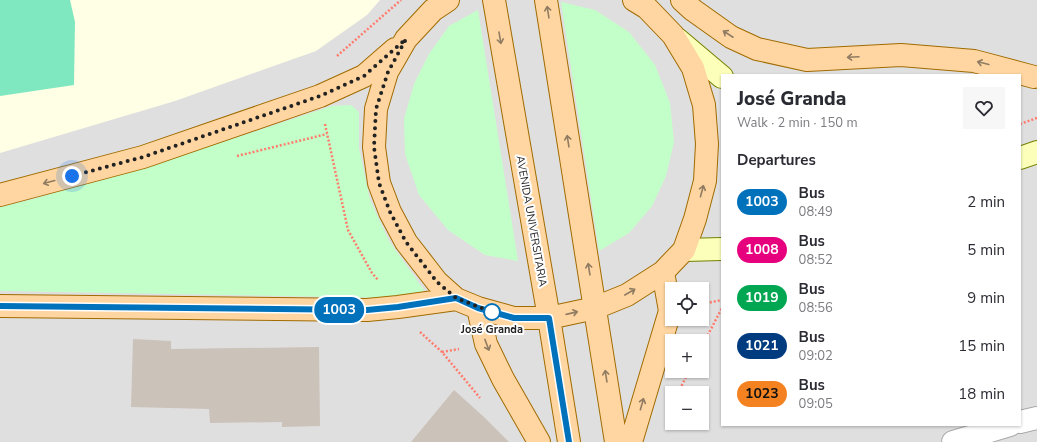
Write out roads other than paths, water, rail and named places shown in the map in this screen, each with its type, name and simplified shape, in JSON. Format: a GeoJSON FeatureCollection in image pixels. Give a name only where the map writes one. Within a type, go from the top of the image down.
{"type":"FeatureCollection","features":[{"type":"Feature","properties":{"kind":"main road","name":"AVENIDA UNIVERSITARIA"},"geometry":{"type":"LineString","coordinates":[[494,0],[569,442]]}},
{"type":"Feature","properties":{"kind":"main road"},"geometry":{"type":"LineString","coordinates":[[546,0],[616,442]]}},
{"type":"Feature","properties":{"kind":"main road"},"geometry":{"type":"LineString","coordinates":[[682,0],[693,10],[731,37],[764,51],[807,60],[900,55],[974,61],[1017,74]]}},
{"type":"Feature","properties":{"kind":"main road"},"geometry":{"type":"LineString","coordinates":[[0,195],[143,157],[320,96],[364,76],[406,39],[439,3]]}},
{"type":"Feature","properties":{"kind":"main road"},"geometry":{"type":"LineString","coordinates":[[641,3],[673,35],[721,76]]}},
{"type":"Feature","properties":{"kind":"main road"},"geometry":{"type":"LineString","coordinates":[[406,39],[388,72],[376,109],[374,147],[379,183],[390,212],[406,242],[437,282],[456,298],[478,308],[514,318],[549,318],[595,308],[627,295],[663,272],[684,250],[695,219],[705,181],[706,144],[704,105],[693,68],[673,35]]}},
{"type":"Feature","properties":{"kind":"main road"},"geometry":{"type":"LineString","coordinates":[[1021,158],[1037,152]]}},
{"type":"Feature","properties":{"kind":"main road"},"geometry":{"type":"LineString","coordinates":[[684,250],[721,249]]}},
{"type":"Feature","properties":{"kind":"main road"},"geometry":{"type":"LineString","coordinates":[[632,442],[670,311],[663,272]]}},
{"type":"Feature","properties":{"kind":"main road"},"geometry":{"type":"LineString","coordinates":[[0,306],[367,310],[456,298]]}},
{"type":"Feature","properties":{"kind":"main road"},"geometry":{"type":"LineString","coordinates":[[478,308],[486,344],[503,379],[539,442]]}},
{"type":"Feature","properties":{"kind":"street"},"geometry":{"type":"LineString","coordinates":[[1021,422],[1037,418]]}},
{"type":"Feature","properties":{"kind":"street"},"geometry":{"type":"LineString","coordinates":[[953,442],[1007,426]]}},
{"type":"Feature","properties":{"kind":"place","name":"José Granda"},"geometry":{"type":"Point","coordinates":[492,312]}}]}
